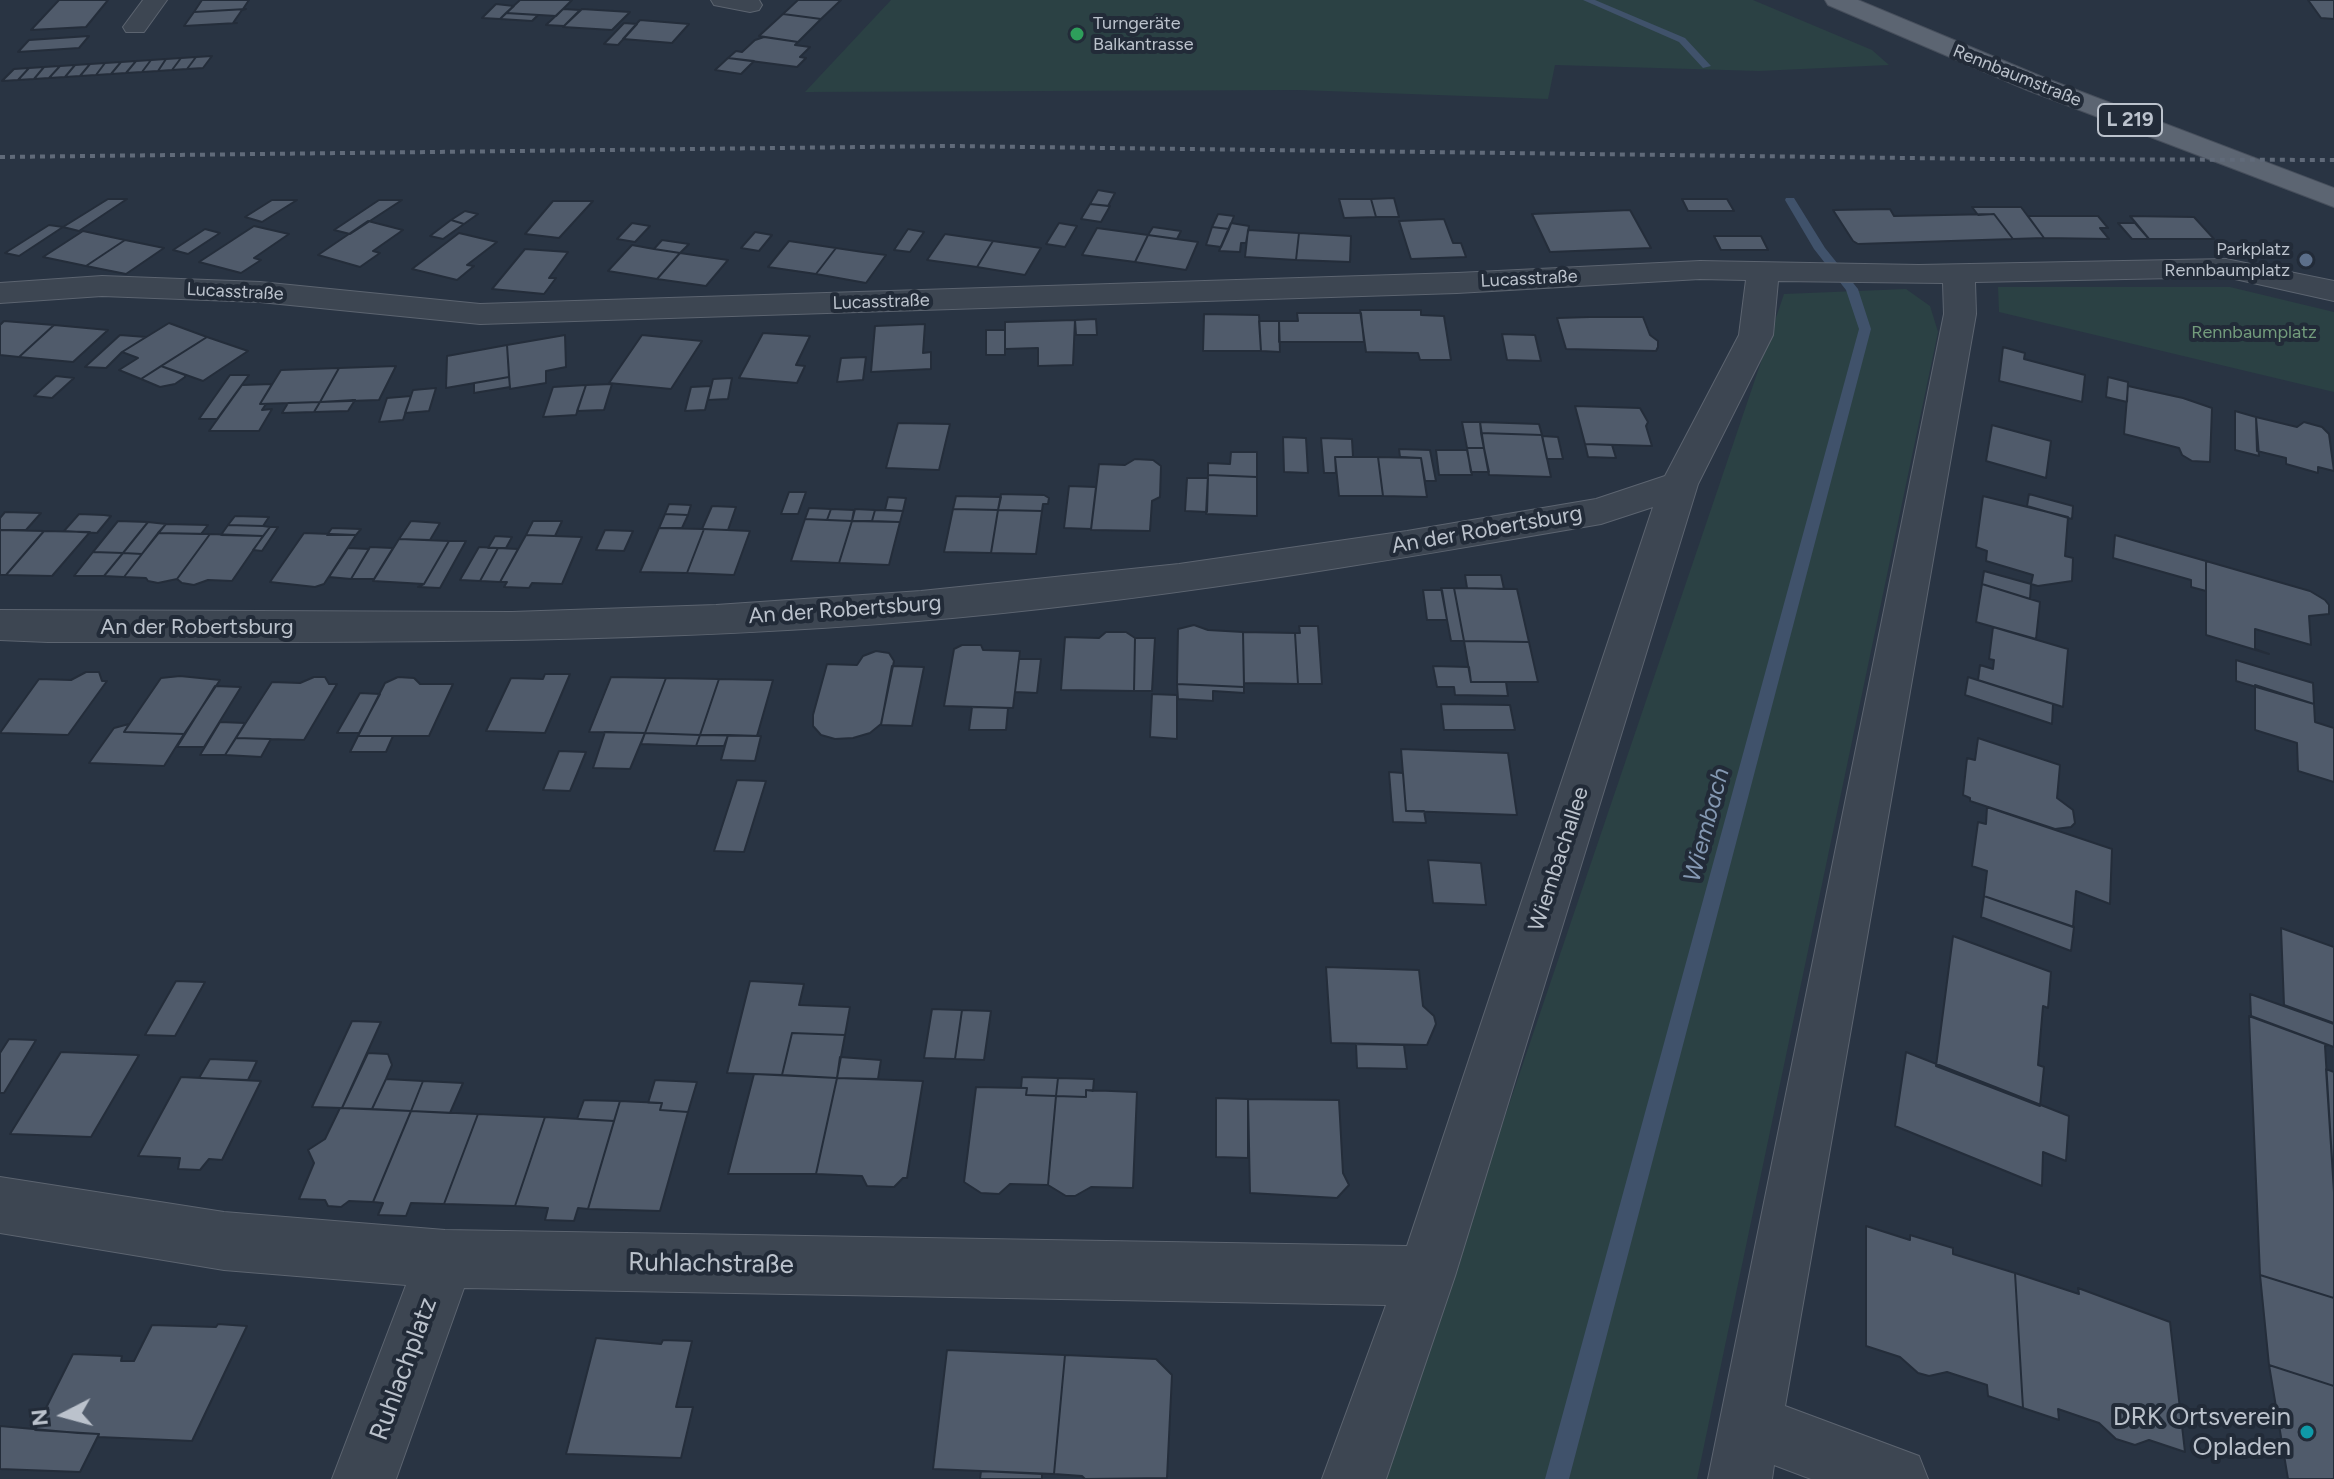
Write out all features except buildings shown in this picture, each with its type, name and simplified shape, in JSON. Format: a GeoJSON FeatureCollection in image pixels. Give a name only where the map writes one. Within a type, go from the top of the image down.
{"type":"FeatureCollection","features":[{"type":"Feature","properties":{"kind":"main road","name":"Rennbaumstraße"},"geometry":{"type":"LineString","coordinates":[[1837,0],[2036,84],[2334,198]]}},
{"type":"Feature","properties":{"kind":"street"},"geometry":{"type":"LineString","coordinates":[[135,27],[155,0]]}},
{"type":"Feature","properties":{"kind":"street"},"geometry":{"type":"LineString","coordinates":[[723,0],[750,5]]}},
{"type":"Feature","properties":{"kind":"street"},"geometry":{"type":"LineString","coordinates":[[1779,274],[2226,268],[2334,291]]}},
{"type":"Feature","properties":{"kind":"street","name":"Lucasstraße"},"geometry":{"type":"LineString","coordinates":[[0,293],[102,286],[244,291],[480,314],[1425,284],[1700,270],[1779,274]]}},
{"type":"Feature","properties":{"kind":"street","name":"Wiembachallee"},"geometry":{"type":"LineString","coordinates":[[1354,1479],[1426,1276],[1679,484],[1756,335],[1779,274]]}},
{"type":"Feature","properties":{"kind":"street"},"geometry":{"type":"LineString","coordinates":[[1896,1479],[1745,1452],[1960,314],[1939,274]]}},
{"type":"Feature","properties":{"kind":"street","name":"An der Robertsburg"},"geometry":{"type":"LineString","coordinates":[[0,625],[80,628],[512,627],[716,620],[921,606],[1179,578],[1407,544],[1601,511],[1679,484]]}},
{"type":"Feature","properties":{"kind":"street","name":"Ruhlachstraße"},"geometry":{"type":"LineString","coordinates":[[0,1205],[224,1241],[445,1259],[1426,1276]]}},
{"type":"Feature","properties":{"kind":"street","name":"Ruhlachplatz"},"geometry":{"type":"LineString","coordinates":[[364,1479],[445,1259]]}},
{"type":"Feature","properties":{"kind":"green space"},"geometry":{"type":"Polygon","coordinates":[[[891,0],[1753,0],[1872,50],[1889,65],[1759,71],[1555,65],[1548,99],[1299,90],[805,92],[891,0]]]}},
{"type":"Feature","properties":{"kind":"green space","name":"Rennbaumplatz"},"geometry":{"type":"Polygon","coordinates":[[[1998,287],[2230,287],[2334,312],[2334,392],[1999,312],[1998,287]]]}},
{"type":"Feature","properties":{"kind":"green space"},"geometry":{"type":"Polygon","coordinates":[[[1906,289],[1930,306],[1938,332],[1697,1479],[1382,1479],[1784,294],[1906,289]]]}},
{"type":"Feature","properties":{"kind":"waterway","name":"Wiembach"},"geometry":{"type":"LineString","coordinates":[[1587,0],[1682,40],[1706,66]]}},
{"type":"Feature","properties":{"kind":"waterway","name":"Wiembach"},"geometry":{"type":"LineString","coordinates":[[1557,1479],[1865,329],[1852,289],[1820,249],[1790,200]]}},
{"type":"Feature","properties":{"kind":"railway"},"geometry":{"type":"LineString","coordinates":[[0,157],[950,146],[1988,159],[2334,160]]}},
{"type":"Feature","properties":{"kind":"place","name":"Turngeräte Balkantrasse"},"geometry":{"type":"Point","coordinates":[1077,34]}},
{"type":"Feature","properties":{"kind":"place","name":"Parkplatz Rennbaumplatz"},"geometry":{"type":"Point","coordinates":[2306,260]}},
{"type":"Feature","properties":{"kind":"place","name":"DRK Ortsverein Opladen"},"geometry":{"type":"Point","coordinates":[2307,1432]}}]}
